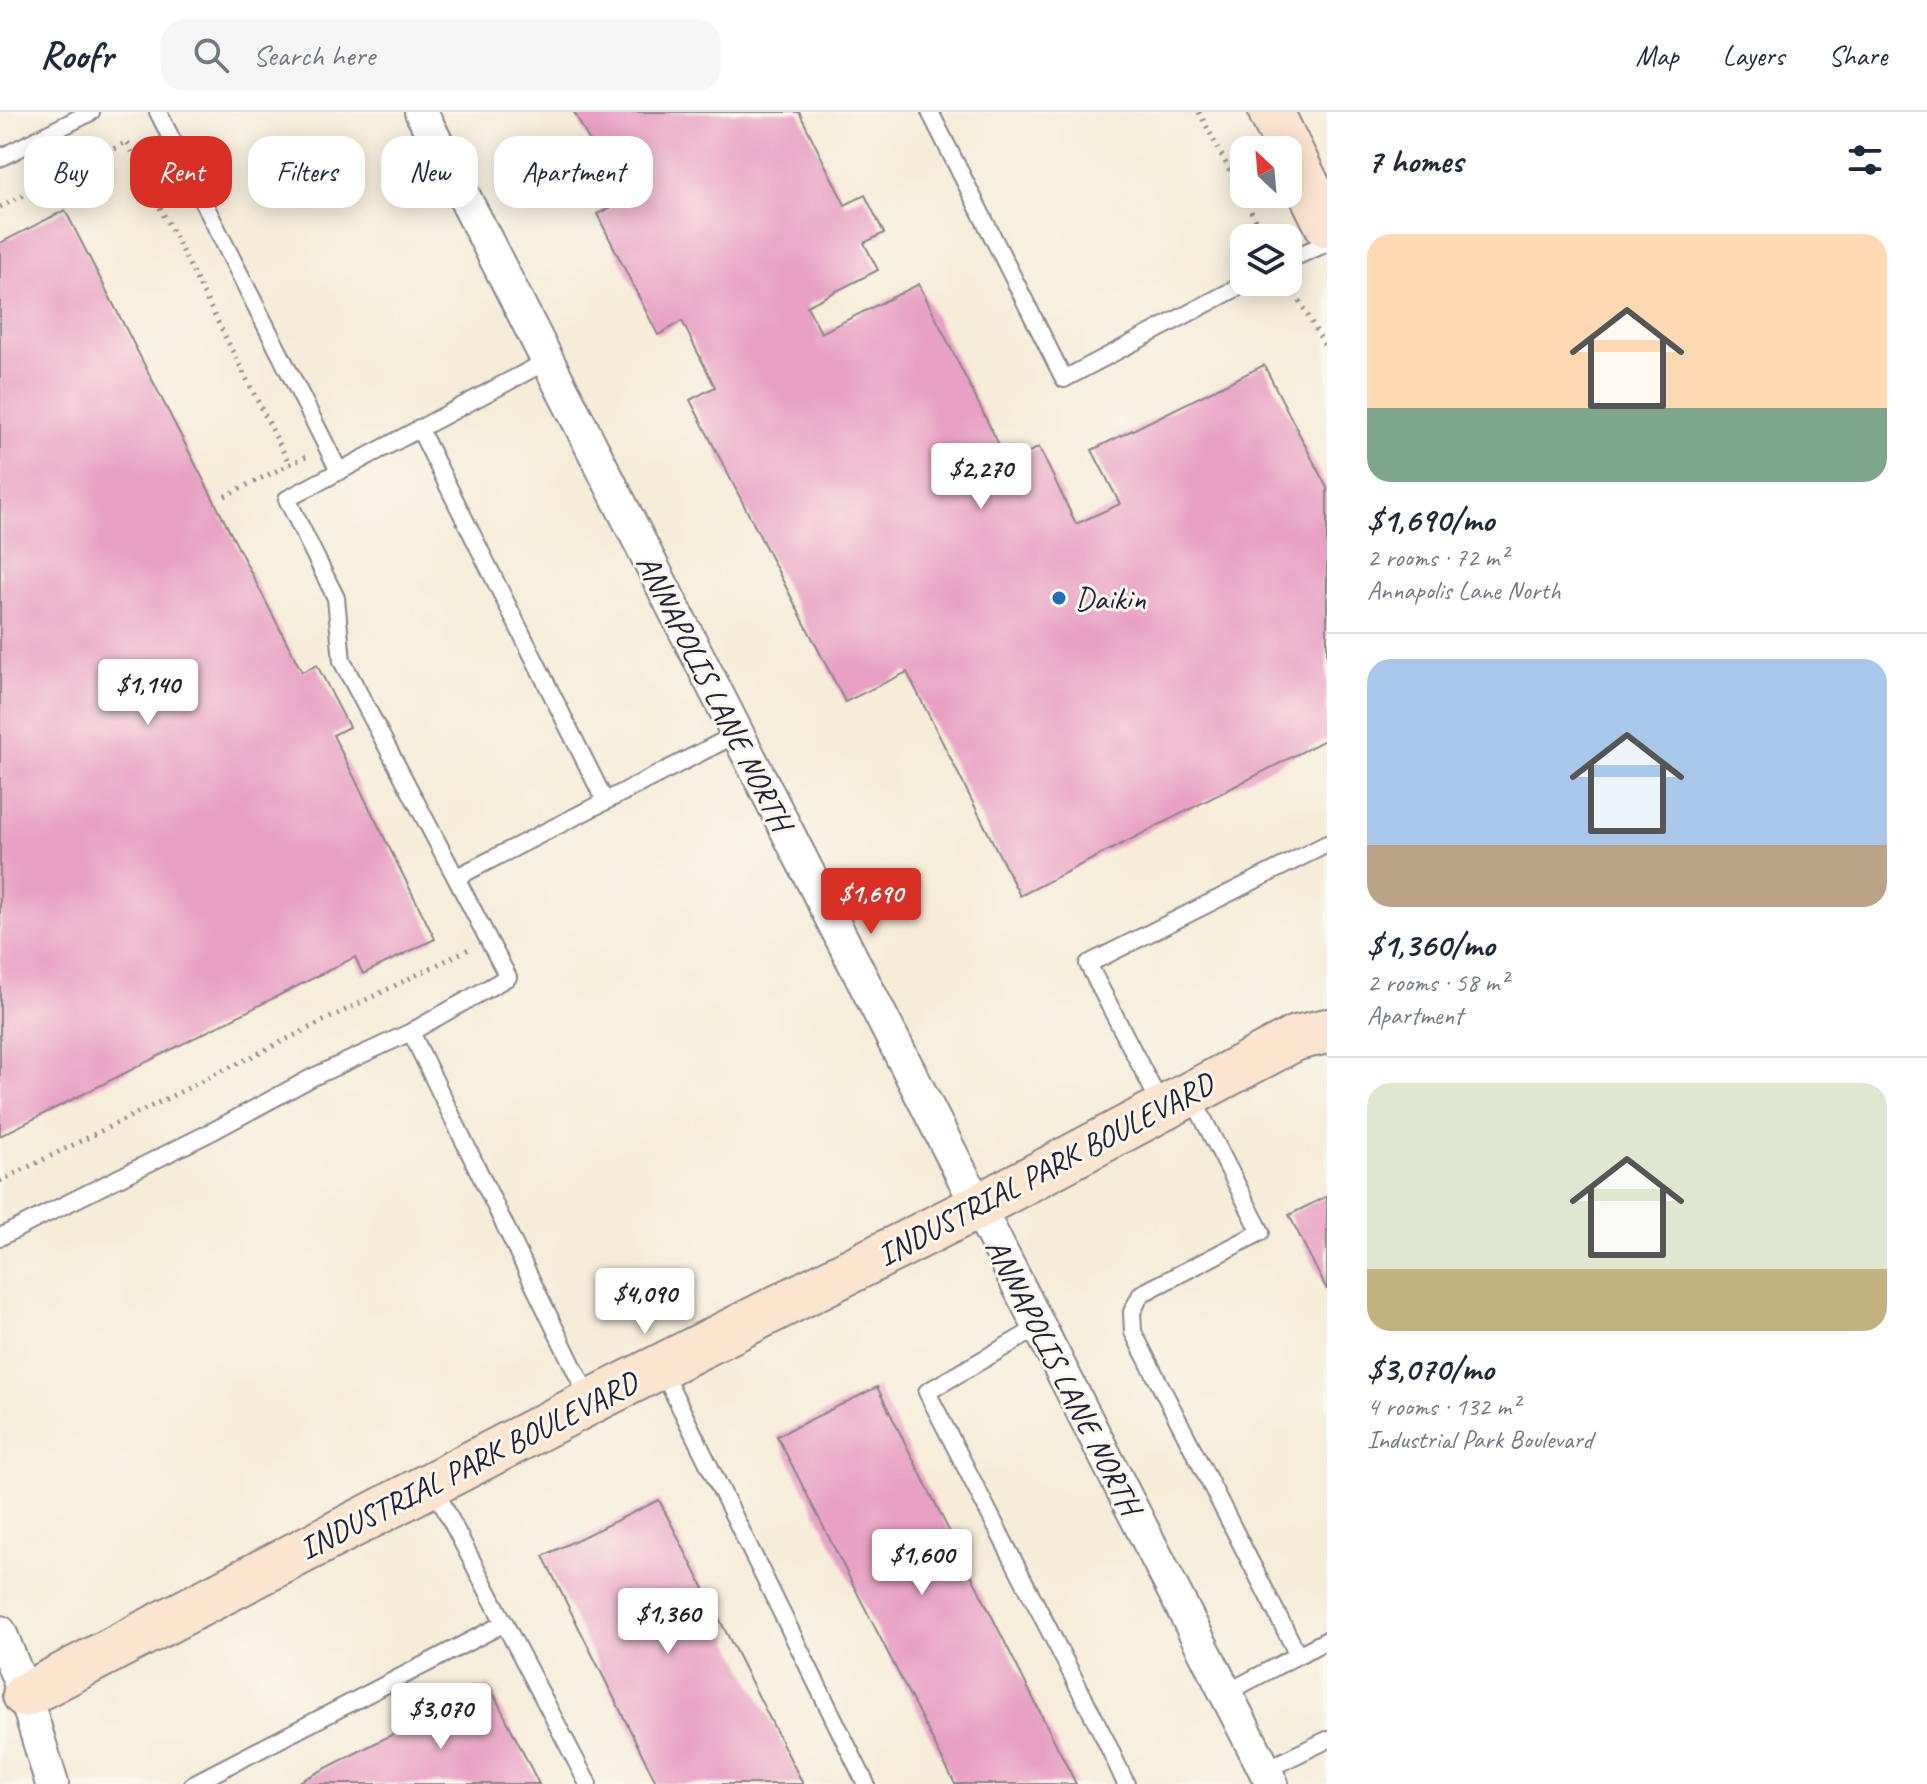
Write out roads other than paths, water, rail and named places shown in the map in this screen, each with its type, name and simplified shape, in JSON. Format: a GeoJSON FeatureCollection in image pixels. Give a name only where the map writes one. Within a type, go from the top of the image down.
{"type":"FeatureCollection","features":[{"type":"Feature","properties":{"kind":"street","name":"ANNAPOLIS LANE NORTH"},"geometry":{"type":"LineString","coordinates":[[421,112],[1269,1777]]}},
{"type":"Feature","properties":{"kind":"street"},"geometry":{"type":"LineString","coordinates":[[1271,112],[1327,225]]}},
{"type":"Feature","properties":{"kind":"street","name":"INDUSTRIAL PARK BOULEVARD"},"geometry":{"type":"LineString","coordinates":[[25,1695],[590,1402],[1312,1035],[1327,1005]]}},
{"type":"Feature","properties":{"kind":"street"},"geometry":{"type":"LineString","coordinates":[[0,1632],[25,1695],[52,1784]]}},
{"type":"Feature","properties":{"kind":"lane"},"geometry":{"type":"LineString","coordinates":[[0,158],[91,112]]}},
{"type":"Feature","properties":{"kind":"lane"},"geometry":{"type":"LineString","coordinates":[[158,112],[339,471]]}},
{"type":"Feature","properties":{"kind":"lane"},"geometry":{"type":"LineString","coordinates":[[930,112],[1064,379],[1230,291]]}},
{"type":"Feature","properties":{"kind":"lane"},"geometry":{"type":"LineString","coordinates":[[1302,254],[1327,243]]}},
{"type":"Feature","properties":{"kind":"lane"},"geometry":{"type":"LineString","coordinates":[[0,1237],[313,1077],[411,1032],[508,977],[342,661],[336,598],[287,499],[547,361]]}},
{"type":"Feature","properties":{"kind":"lane"},"geometry":{"type":"LineString","coordinates":[[419,428],[605,801]]}},
{"type":"Feature","properties":{"kind":"lane"},"geometry":{"type":"LineString","coordinates":[[457,877],[737,734]]}},
{"type":"Feature","properties":{"kind":"lane"},"geometry":{"type":"LineString","coordinates":[[1298,1655],[1133,1332],[1132,1312],[1141,1294],[1261,1232],[1088,964],[1327,844]]}},
{"type":"Feature","properties":{"kind":"lane"},"geometry":{"type":"LineString","coordinates":[[411,1032],[590,1402]]}},
{"type":"Feature","properties":{"kind":"lane"},"geometry":{"type":"LineString","coordinates":[[1039,1327],[927,1392],[1126,1784]]}},
{"type":"Feature","properties":{"kind":"lane"},"geometry":{"type":"LineString","coordinates":[[660,1367],[866,1784]]}},
{"type":"Feature","properties":{"kind":"lane"},"geometry":{"type":"LineString","coordinates":[[432,1484],[588,1784]]}},
{"type":"Feature","properties":{"kind":"lane"},"geometry":{"type":"LineString","coordinates":[[193,1784],[505,1623]]}},
{"type":"Feature","properties":{"kind":"lane"},"geometry":{"type":"LineString","coordinates":[[1226,1693],[1327,1640]]}},
{"type":"Feature","properties":{"kind":"lane"},"geometry":{"type":"LineString","coordinates":[[1269,1777],[1327,1740]]}},
{"type":"Feature","properties":{"kind":"place","name":"Daikin"},"geometry":{"type":"Point","coordinates":[1059,598]}}]}
